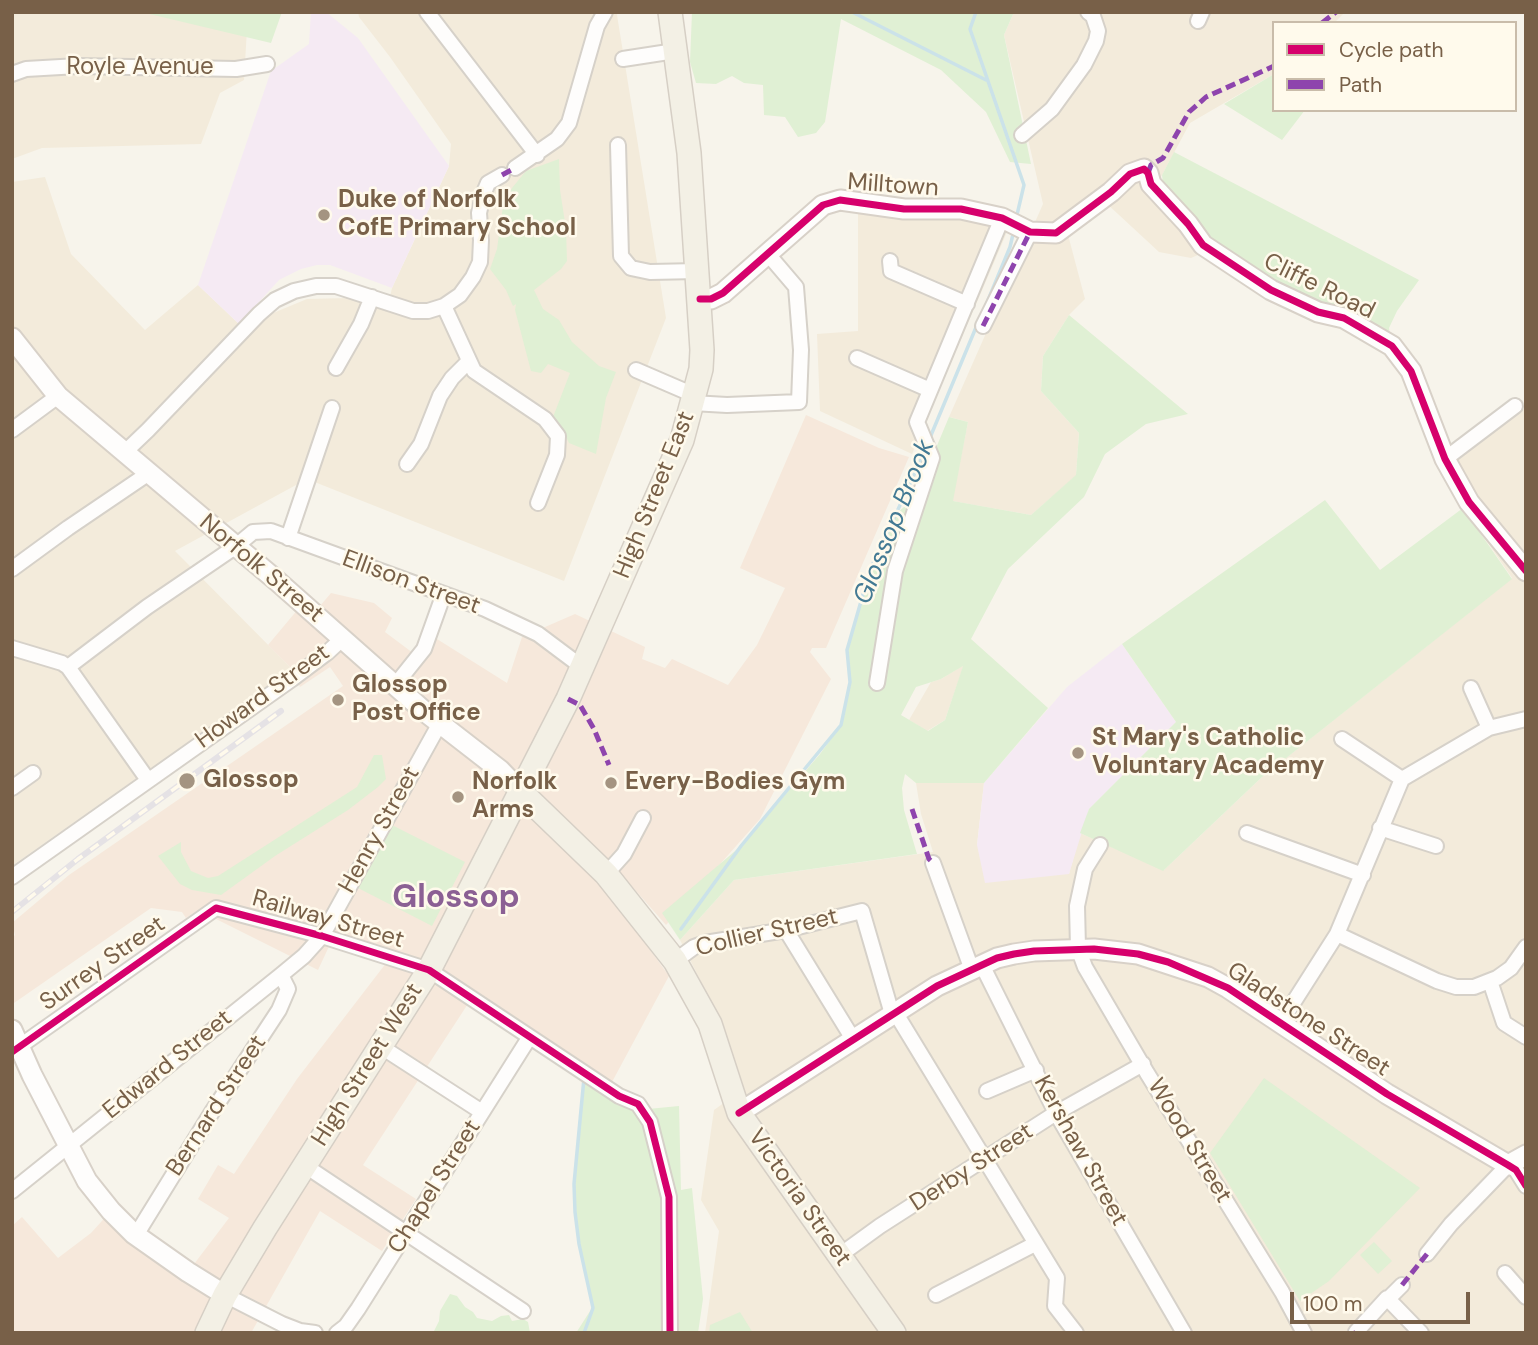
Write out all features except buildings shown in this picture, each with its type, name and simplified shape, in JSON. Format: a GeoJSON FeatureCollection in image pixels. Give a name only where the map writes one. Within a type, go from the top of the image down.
{"type":"FeatureCollection","features":[{"type":"Feature","properties":{"kind":"main road","name":"High Street East"},"geometry":{"type":"LineString","coordinates":[[520,791],[582,667],[682,440],[693,399],[702,350],[700,299],[689,153],[670,12]]}},
{"type":"Feature","properties":{"kind":"main road","name":"Victoria Street"},"geometry":{"type":"LineString","coordinates":[[520,791],[606,874],[675,961],[710,1024],[739,1113],[894,1333]]}},
{"type":"Feature","properties":{"kind":"main road","name":"High Street West"},"geometry":{"type":"LineString","coordinates":[[207,1333],[225,1294],[429,970],[520,791]]}},
{"type":"Feature","properties":{"kind":"street"},"geometry":{"type":"LineString","coordinates":[[427,12],[537,155]]}},
{"type":"Feature","properties":{"kind":"street"},"geometry":{"type":"LineString","coordinates":[[125,452],[243,329],[275,300],[294,291],[316,286],[336,286],[413,311],[428,311],[444,306],[460,295],[480,262],[479,213],[488,183],[537,155],[557,139],[569,123],[597,26],[605,12]]}},
{"type":"Feature","properties":{"kind":"street"},"geometry":{"type":"LineString","coordinates":[[1022,135],[1052,109],[1084,65],[1098,31],[1093,16],[1088,12]]}},
{"type":"Feature","properties":{"kind":"street"},"geometry":{"type":"LineString","coordinates":[[623,59],[675,51]]}},
{"type":"Feature","properties":{"kind":"street","name":"Royle Avenue"},"geometry":{"type":"LineString","coordinates":[[12,74],[26,69],[78,66],[236,69],[267,64]]}},
{"type":"Feature","properties":{"kind":"street"},"geometry":{"type":"LineString","coordinates":[[618,145],[621,256],[631,268],[650,272],[698,271]]}},
{"type":"Feature","properties":{"kind":"street","name":"Cliffe Road"},"geometry":{"type":"LineString","coordinates":[[1018,226],[1056,233],[1111,192],[1130,174],[1144,169],[1152,184],[1203,245],[1271,290],[1318,312],[1344,318],[1392,346],[1411,371],[1445,459],[1469,502],[1526,571]]}},
{"type":"Feature","properties":{"kind":"street","name":"Milltown"},"geometry":{"type":"LineString","coordinates":[[700,299],[712,299],[723,293],[823,205],[840,200],[904,209],[961,209],[1018,226]]}},
{"type":"Feature","properties":{"kind":"street"},"geometry":{"type":"LineString","coordinates":[[877,683],[895,572],[932,458],[917,422],[967,303],[1018,226]]}},
{"type":"Feature","properties":{"kind":"street"},"geometry":{"type":"LineString","coordinates":[[983,326],[1018,226]]}},
{"type":"Feature","properties":{"kind":"street"},"geometry":{"type":"LineString","coordinates":[[636,370],[693,399],[727,405],[799,402],[801,350],[796,287],[768,253]]}},
{"type":"Feature","properties":{"kind":"street"},"geometry":{"type":"LineString","coordinates":[[890,261],[891,271],[967,303]]}},
{"type":"Feature","properties":{"kind":"street"},"geometry":{"type":"LineString","coordinates":[[336,369],[361,324],[372,297]]}},
{"type":"Feature","properties":{"kind":"street"},"geometry":{"type":"LineString","coordinates":[[444,306],[474,371],[545,419],[558,436],[557,455],[538,503]]}},
{"type":"Feature","properties":{"kind":"street","name":"Norfolk Street"},"geometry":{"type":"LineString","coordinates":[[12,338],[58,396],[440,723],[500,770],[520,791]]}},
{"type":"Feature","properties":{"kind":"street"},"geometry":{"type":"LineString","coordinates":[[856,358],[930,390]]}},
{"type":"Feature","properties":{"kind":"street"},"geometry":{"type":"LineString","coordinates":[[407,464],[421,444],[440,396],[452,378],[469,361]]}},
{"type":"Feature","properties":{"kind":"street"},"geometry":{"type":"LineString","coordinates":[[12,430],[58,396]]}},
{"type":"Feature","properties":{"kind":"street"},"geometry":{"type":"LineString","coordinates":[[1445,459],[1515,406]]}},
{"type":"Feature","properties":{"kind":"street"},"geometry":{"type":"LineString","coordinates":[[288,538],[332,408]]}},
{"type":"Feature","properties":{"kind":"street"},"geometry":{"type":"LineString","coordinates":[[12,569],[149,473]]}},
{"type":"Feature","properties":{"kind":"street","name":"Ellison Street"},"geometry":{"type":"LineString","coordinates":[[68,667],[253,532],[271,531],[443,596],[485,609],[538,634],[582,667]]}},
{"type":"Feature","properties":{"kind":"street"},"geometry":{"type":"LineString","coordinates":[[396,684],[424,649],[443,596]]}},
{"type":"Feature","properties":{"kind":"street","name":"Howard Street"},"geometry":{"type":"LineString","coordinates":[[12,877],[292,679],[342,639]]}},
{"type":"Feature","properties":{"kind":"street"},"geometry":{"type":"LineString","coordinates":[[12,648],[68,667],[148,780]]}},
{"type":"Feature","properties":{"kind":"street"},"geometry":{"type":"LineString","coordinates":[[1471,688],[1489,728]]}},
{"type":"Feature","properties":{"kind":"street"},"geometry":{"type":"LineString","coordinates":[[1281,1022],[1338,933],[1402,779],[1489,728],[1526,719]]}},
{"type":"Feature","properties":{"kind":"street","name":"Henry Street"},"geometry":{"type":"LineString","coordinates":[[321,936],[440,723]]}},
{"type":"Feature","properties":{"kind":"street"},"geometry":{"type":"LineString","coordinates":[[1342,740],[1402,779]]}},
{"type":"Feature","properties":{"kind":"street"},"geometry":{"type":"LineString","coordinates":[[12,788],[33,773]]}},
{"type":"Feature","properties":{"kind":"street"},"geometry":{"type":"LineString","coordinates":[[606,874],[624,854],[643,818]]}},
{"type":"Feature","properties":{"kind":"street"},"geometry":{"type":"LineString","coordinates":[[1380,828],[1436,846]]}},
{"type":"Feature","properties":{"kind":"street"},"geometry":{"type":"LineString","coordinates":[[1247,833],[1363,875]]}},
{"type":"Feature","properties":{"kind":"street"},"geometry":{"type":"LineString","coordinates":[[1078,948],[1077,906],[1083,876],[1100,845]]}},
{"type":"Feature","properties":{"kind":"street","name":"Kershaw Street"},"geometry":{"type":"LineString","coordinates":[[933,863],[977,968],[1036,1070],[1056,1114],[1184,1333]]}},
{"type":"Feature","properties":{"kind":"street","name":"Railway Street"},"geometry":{"type":"LineString","coordinates":[[216,908],[321,936],[429,970],[528,1038],[619,1096],[638,1104],[650,1122],[669,1197],[670,1333]]}},
{"type":"Feature","properties":{"kind":"street","name":"Surrey Street"},"geometry":{"type":"LineString","coordinates":[[15,1043],[216,908]]}},
{"type":"Feature","properties":{"kind":"street","name":"Collier Street"},"geometry":{"type":"LineString","coordinates":[[675,961],[694,947],[705,943],[786,930],[862,911],[894,1013]]}},
{"type":"Feature","properties":{"kind":"street"},"geometry":{"type":"LineString","coordinates":[[786,930],[853,1039]]}},
{"type":"Feature","properties":{"kind":"street"},"geometry":{"type":"LineString","coordinates":[[1338,933],[1447,985],[1474,987],[1490,981],[1511,968],[1526,948]]}},
{"type":"Feature","properties":{"kind":"street","name":"Edward Street"},"geometry":{"type":"LineString","coordinates":[[12,1191],[281,975],[304,956],[321,936]]}},
{"type":"Feature","properties":{"kind":"street","name":"Gladstone Street"},"geometry":{"type":"LineString","coordinates":[[739,1113],[937,986],[1014,954],[1078,948],[1138,954],[1188,969],[1228,988],[1387,1094],[1507,1165]]}},
{"type":"Feature","properties":{"kind":"street","name":"Wood Street"},"geometry":{"type":"LineString","coordinates":[[1078,948],[1085,967],[1282,1292],[1304,1333]]}},
{"type":"Feature","properties":{"kind":"street","name":"Bernard Street"},"geometry":{"type":"LineString","coordinates":[[134,1234],[279,1010],[289,989],[281,975]]}},
{"type":"Feature","properties":{"kind":"street"},"geometry":{"type":"LineString","coordinates":[[1490,981],[1504,1023],[1526,1037]]}},
{"type":"Feature","properties":{"kind":"street"},"geometry":{"type":"LineString","coordinates":[[894,1013],[1057,1279],[1055,1306],[1076,1333]]}},
{"type":"Feature","properties":{"kind":"street","name":"Chapel Street"},"geometry":{"type":"LineString","coordinates":[[337,1333],[346,1326],[358,1309],[528,1038]]}},
{"type":"Feature","properties":{"kind":"street"},"geometry":{"type":"LineString","coordinates":[[15,1043],[87,1181],[134,1234],[225,1294],[282,1324],[315,1333]]}},
{"type":"Feature","properties":{"kind":"street"},"geometry":{"type":"LineString","coordinates":[[380,1046],[482,1112]]}},
{"type":"Feature","properties":{"kind":"street","name":"Derby Street"},"geometry":{"type":"LineString","coordinates":[[840,1255],[880,1226],[1056,1114],[1143,1064]]}},
{"type":"Feature","properties":{"kind":"street"},"geometry":{"type":"LineString","coordinates":[[987,1091],[1036,1070]]}},
{"type":"Feature","properties":{"kind":"street"},"geometry":{"type":"LineString","coordinates":[[1427,1254],[1451,1224],[1507,1165],[1526,1155]]}},
{"type":"Feature","properties":{"kind":"street"},"geometry":{"type":"LineString","coordinates":[[1507,1165],[1516,1170],[1526,1186]]}},
{"type":"Feature","properties":{"kind":"street"},"geometry":{"type":"LineString","coordinates":[[304,1166],[523,1311]]}},
{"type":"Feature","properties":{"kind":"street"},"geometry":{"type":"LineString","coordinates":[[936,1295],[1035,1244]]}},
{"type":"Feature","properties":{"kind":"street"},"geometry":{"type":"LineString","coordinates":[[1506,1273],[1526,1297]]}},
{"type":"Feature","properties":{"kind":"street"},"geometry":{"type":"LineString","coordinates":[[1356,1332],[1385,1298],[1389,1298],[1402,1285]]}},
{"type":"Feature","properties":{"kind":"street"},"geometry":{"type":"LineString","coordinates":[[1389,1298],[1421,1333]]}},
{"type":"Feature","properties":{"kind":"shaded area"},"geometry":{"type":"Polygon","coordinates":[[[12,12],[248,12],[244,80],[220,93],[201,144],[42,148],[12,159],[12,12]]]}},
{"type":"Feature","properties":{"kind":"shaded area","name":"Duke of Norfolk CofE Primary School"},"geometry":{"type":"Polygon","coordinates":[[[311,12],[326,12],[358,38],[449,166],[392,288],[330,265],[317,265],[301,269],[279,280],[239,324],[198,285],[271,71],[309,44],[311,12]]]}},
{"type":"Feature","properties":{"kind":"shaded area"},"geometry":{"type":"Polygon","coordinates":[[[358,12],[618,12],[666,318],[564,581],[307,479],[175,551],[292,669],[12,866],[12,182],[45,177],[71,254],[145,330],[198,285],[239,324],[254,321],[307,299],[348,298],[387,310],[392,288],[449,166],[451,144],[358,12]]]}},
{"type":"Feature","properties":{"kind":"shaded area"},"geometry":{"type":"Polygon","coordinates":[[[1014,12],[1345,12],[1336,21],[1272,21],[1272,75],[1190,123],[1151,191],[1205,252],[1191,258],[1159,252],[1105,202],[1067,231],[1085,299],[1069,315],[1043,356],[1041,391],[1079,433],[1076,476],[1031,515],[952,501],[968,422],[949,417],[1043,204],[1004,35],[1014,12]]]}},
{"type":"Feature","properties":{"kind":"shaded area"},"geometry":{"type":"Polygon","coordinates":[[[858,210],[1010,225],[912,454],[820,411],[817,334],[858,331],[858,210]]]}},
{"type":"Feature","properties":{"kind":"shaded area"},"geometry":{"type":"Polygon","coordinates":[[[1526,407],[1526,1333],[705,1333],[719,1231],[701,1200],[714,1110],[739,1092],[713,1006],[680,940],[734,880],[933,852],[921,814],[916,783],[984,783],[977,845],[1069,874],[1080,833],[1164,870],[1261,778],[1512,578],[1440,474],[1526,407]]]}},
{"type":"Feature","properties":{"kind":"shaded area"},"geometry":{"type":"Polygon","coordinates":[[[806,415],[879,448],[909,457],[826,648],[812,648],[810,652],[831,679],[760,819],[666,925],[621,874],[606,889],[669,976],[612,1082],[475,993],[363,1165],[416,1199],[382,1251],[320,1211],[251,1333],[12,1333],[12,1226],[22,1217],[58,1258],[91,1233],[111,1211],[188,1272],[229,1218],[198,1199],[218,1165],[234,1174],[297,1079],[390,958],[332,940],[318,970],[198,910],[186,918],[182,912],[151,908],[14,1003],[12,938],[15,935],[12,923],[69,875],[343,686],[330,667],[300,687],[292,669],[268,645],[304,602],[314,613],[331,593],[374,603],[392,618],[385,632],[417,656],[429,634],[507,683],[522,637],[575,614],[645,647],[642,659],[665,668],[672,659],[728,685],[757,645],[785,588],[740,568],[806,415]]]}},
{"type":"Feature","properties":{"kind":"shaded area","name":"St Mary's Catholic Voluntary Academy"},"geometry":{"type":"Polygon","coordinates":[[[1122,644],[1176,722],[1089,809],[1069,874],[985,883],[977,845],[984,783],[1067,687],[1122,644]]]}},
{"type":"Feature","properties":{"kind":"shaded area"},"geometry":{"type":"Polygon","coordinates":[[[964,665],[945,720],[927,731],[909,720],[931,682],[964,665]]]}},
{"type":"Feature","properties":{"kind":"green space"},"geometry":{"type":"Polygon","coordinates":[[[141,12],[282,12],[271,43],[141,12]]]}},
{"type":"Feature","properties":{"kind":"green space"},"geometry":{"type":"Polygon","coordinates":[[[692,12],[1014,12],[1004,35],[1031,164],[1010,162],[986,112],[941,70],[841,19],[825,122],[816,133],[798,137],[785,117],[764,115],[763,85],[744,83],[732,76],[716,84],[696,83],[690,62],[692,12]]]}},
{"type":"Feature","properties":{"kind":"green space"},"geometry":{"type":"Polygon","coordinates":[[[1272,75],[1272,112],[1303,112],[1282,140],[1224,104],[1272,75]]]}},
{"type":"Feature","properties":{"kind":"green space"},"geometry":{"type":"Polygon","coordinates":[[[1174,152],[1419,280],[1397,311],[1389,328],[1391,339],[1288,293],[1209,241],[1163,184],[1162,175],[1174,152]]]}},
{"type":"Feature","properties":{"kind":"green space"},"geometry":{"type":"Polygon","coordinates":[[[559,159],[567,261],[534,290],[543,309],[559,320],[572,342],[599,366],[616,372],[606,398],[596,454],[569,443],[553,417],[570,373],[548,364],[541,373],[531,371],[515,310],[516,304],[513,306],[506,290],[490,269],[497,249],[503,206],[512,188],[526,171],[559,159]]]}},
{"type":"Feature","properties":{"kind":"green space"},"geometry":{"type":"Polygon","coordinates":[[[1069,315],[1188,414],[1146,424],[1105,454],[1084,497],[1008,569],[971,639],[1048,708],[984,783],[916,783],[905,774],[902,788],[904,810],[917,854],[734,880],[680,940],[662,913],[741,846],[820,754],[841,725],[850,682],[847,650],[870,570],[898,512],[915,498],[949,417],[968,422],[953,501],[1031,515],[1076,475],[1079,433],[1041,391],[1043,356],[1069,315]],[[963,666],[941,679],[916,687],[901,715],[928,731],[945,720],[963,666]]]}},
{"type":"Feature","properties":{"kind":"green space"},"geometry":{"type":"Polygon","coordinates":[[[1325,500],[1380,570],[1463,508],[1512,579],[1261,778],[1163,871],[1080,833],[1089,809],[1176,722],[1122,644],[1325,500]]]}},
{"type":"Feature","properties":{"kind":"green space"},"geometry":{"type":"Polygon","coordinates":[[[374,755],[382,755],[386,779],[378,787],[221,895],[192,890],[180,884],[158,856],[181,842],[181,852],[191,871],[208,878],[218,876],[357,787],[374,755]]]}},
{"type":"Feature","properties":{"kind":"green space"},"geometry":{"type":"Polygon","coordinates":[[[388,823],[465,862],[432,926],[356,887],[388,823]]]}},
{"type":"Feature","properties":{"kind":"green space"},"geometry":{"type":"Polygon","coordinates":[[[585,1073],[638,1104],[669,1197],[670,1333],[576,1333],[592,1308],[579,1244],[574,1184],[585,1073]]]}},
{"type":"Feature","properties":{"kind":"green space"},"geometry":{"type":"Polygon","coordinates":[[[1264,1078],[1420,1188],[1329,1281],[1300,1301],[1210,1153],[1264,1078]]]}},
{"type":"Feature","properties":{"kind":"green space"},"geometry":{"type":"Polygon","coordinates":[[[679,1106],[681,1190],[692,1188],[703,1299],[698,1333],[676,1333],[678,1312],[674,1194],[648,1109],[679,1106]]]}},
{"type":"Feature","properties":{"kind":"green space"},"geometry":{"type":"Polygon","coordinates":[[[1374,1242],[1392,1261],[1378,1274],[1360,1255],[1374,1242]]]}},
{"type":"Feature","properties":{"kind":"green space"},"geometry":{"type":"Polygon","coordinates":[[[450,1294],[457,1296],[477,1318],[492,1321],[509,1315],[512,1321],[523,1319],[528,1322],[530,1333],[433,1333],[440,1311],[450,1294]]]}},
{"type":"Feature","properties":{"kind":"green space"},"geometry":{"type":"Polygon","coordinates":[[[740,1312],[753,1333],[709,1333],[710,1325],[740,1312]]]}},
{"type":"Feature","properties":{"kind":"waterway"},"geometry":{"type":"LineString","coordinates":[[852,12],[986,80]]}},
{"type":"Feature","properties":{"kind":"waterway","name":"Glossop Brook"},"geometry":{"type":"LineString","coordinates":[[976,12],[970,29],[1024,185],[1016,219]]}},
{"type":"Feature","properties":{"kind":"waterway","name":"Glossop Brook"},"geometry":{"type":"LineString","coordinates":[[986,305],[1010,247],[1014,230]]}},
{"type":"Feature","properties":{"kind":"waterway","name":"Glossop Brook"},"geometry":{"type":"LineString","coordinates":[[929,440],[977,325]]}},
{"type":"Feature","properties":{"kind":"waterway","name":"Glossop Brook"},"geometry":{"type":"LineString","coordinates":[[681,929],[741,846],[841,725],[850,682],[847,650],[870,570],[925,451]]}},
{"type":"Feature","properties":{"kind":"waterway","name":"Glossop Brook"},"geometry":{"type":"LineString","coordinates":[[584,1078],[574,1184],[579,1244],[593,1308],[584,1333]]}},
{"type":"Feature","properties":{"kind":"railway"},"geometry":{"type":"LineString","coordinates":[[12,912],[78,859],[281,711]]}},
{"type":"Feature","properties":{"kind":"marked path"},"geometry":{"type":"LineString","coordinates":[[1325,21],[1336,12]]}},
{"type":"Feature","properties":{"kind":"marked path"},"geometry":{"type":"LineString","coordinates":[[1148,173],[1151,165],[1163,158],[1189,112],[1206,97],[1272,67]]}},
{"type":"Feature","properties":{"kind":"marked path"},"geometry":{"type":"LineString","coordinates":[[502,175],[515,168]]}},
{"type":"Feature","properties":{"kind":"marked path"},"geometry":{"type":"LineString","coordinates":[[983,326],[1030,232]]}},
{"type":"Feature","properties":{"kind":"marked path"},"geometry":{"type":"LineString","coordinates":[[568,699],[580,705],[594,729],[609,765]]}},
{"type":"Feature","properties":{"kind":"marked path"},"geometry":{"type":"LineString","coordinates":[[912,809],[929,859],[933,863]]}},
{"type":"Feature","properties":{"kind":"marked path"},"geometry":{"type":"LineString","coordinates":[[1402,1285],[1427,1254]]}},
{"type":"Feature","properties":{"kind":"cycle path"},"geometry":{"type":"LineString","coordinates":[[700,299],[711,299],[723,293],[823,205],[840,200],[904,209],[961,209],[1002,218],[1030,232],[1056,233],[1111,192],[1130,174],[1144,169],[1151,184],[1188,224],[1203,245],[1271,290],[1318,312],[1344,318],[1392,346],[1411,371],[1445,459],[1469,502],[1526,571]]}},
{"type":"Feature","properties":{"kind":"cycle path"},"geometry":{"type":"LineString","coordinates":[[12,1052],[216,908],[322,936],[429,970],[619,1096],[638,1104],[650,1122],[669,1197],[670,1333]]}},
{"type":"Feature","properties":{"kind":"cycle path"},"geometry":{"type":"LineString","coordinates":[[739,1113],[937,986],[997,958],[1034,951],[1094,949],[1138,954],[1168,962],[1228,988],[1387,1094],[1516,1170],[1526,1186]]}},
{"type":"Feature","properties":{"kind":"place","name":"Duke of Norfolk CofE Primary School"},"geometry":{"type":"Point","coordinates":[324,215]}},
{"type":"Feature","properties":{"kind":"place","name":"Glossop Post Office"},"geometry":{"type":"Point","coordinates":[338,700]}},
{"type":"Feature","properties":{"kind":"place","name":"St Mary's Catholic Voluntary Academy"},"geometry":{"type":"Point","coordinates":[1078,753]}},
{"type":"Feature","properties":{"kind":"place","name":"Glossop"},"geometry":{"type":"Point","coordinates":[187,781]}},
{"type":"Feature","properties":{"kind":"place","name":"Every-Bodies Gym"},"geometry":{"type":"Point","coordinates":[611,783]}},
{"type":"Feature","properties":{"kind":"place","name":"Norfolk Arms"},"geometry":{"type":"Point","coordinates":[458,797]}},
{"type":"Feature","properties":{"kind":"district","name":"Glossop"},"geometry":{"type":"Point","coordinates":[456,899]}}]}
